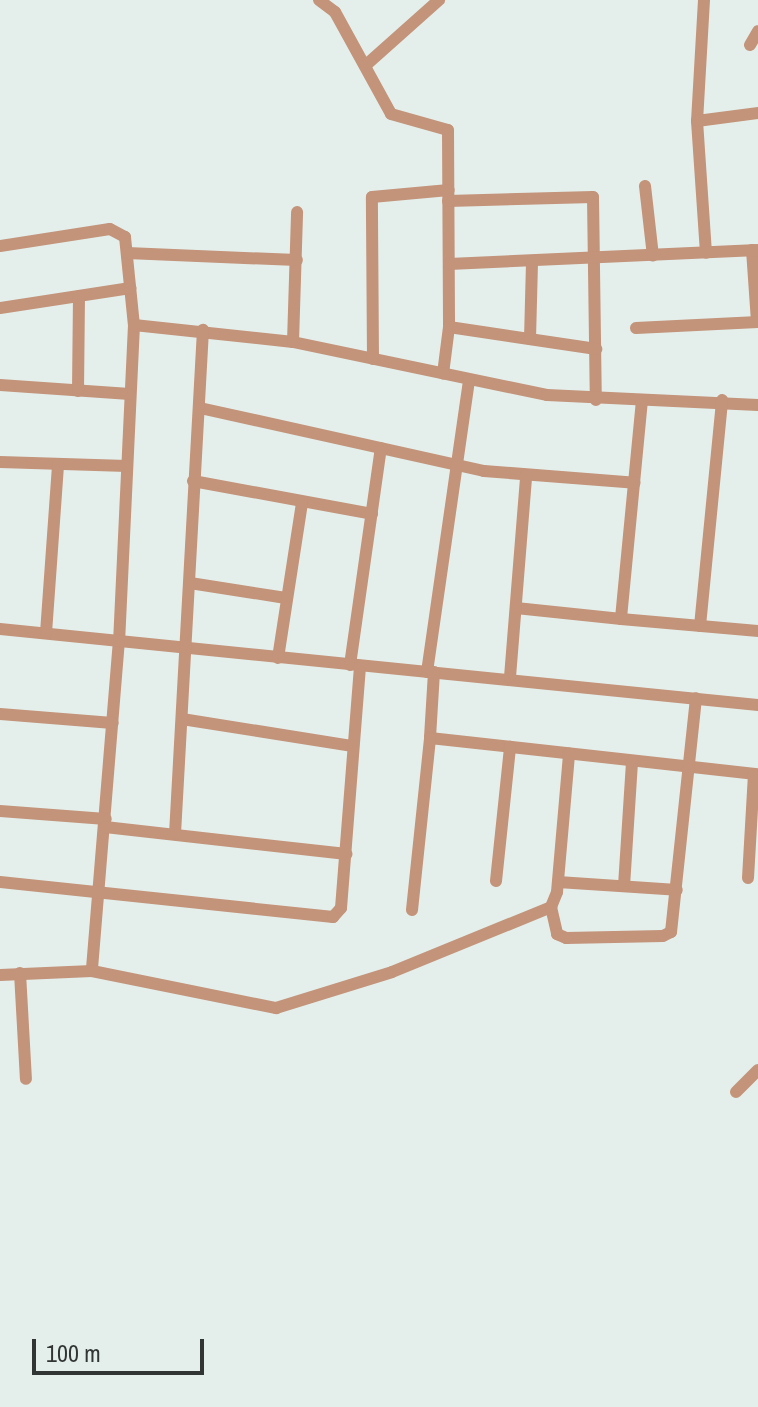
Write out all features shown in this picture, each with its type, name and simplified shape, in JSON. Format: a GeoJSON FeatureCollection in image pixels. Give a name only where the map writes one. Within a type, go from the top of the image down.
{"type":"FeatureCollection","features":[{"type":"Feature","properties":{"kind":"street"},"geometry":{"type":"LineString","coordinates":[[319,0],[335,12],[391,114],[448,130],[449,327],[443,374]]}},
{"type":"Feature","properties":{"kind":"street"},"geometry":{"type":"LineString","coordinates":[[366,65],[439,0]]}},
{"type":"Feature","properties":{"kind":"street"},"geometry":{"type":"LineString","coordinates":[[704,0],[697,121],[706,253]]}},
{"type":"Feature","properties":{"kind":"street"},"geometry":{"type":"LineString","coordinates":[[750,45],[758,31]]}},
{"type":"Feature","properties":{"kind":"street"},"geometry":{"type":"LineString","coordinates":[[697,121],[758,113]]}},
{"type":"Feature","properties":{"kind":"street"},"geometry":{"type":"LineString","coordinates":[[645,186],[653,256]]}},
{"type":"Feature","properties":{"kind":"street"},"geometry":{"type":"LineString","coordinates":[[373,359],[372,197],[593,197],[596,400]]}},
{"type":"Feature","properties":{"kind":"street"},"geometry":{"type":"LineString","coordinates":[[293,342],[297,212]]}},
{"type":"Feature","properties":{"kind":"street"},"geometry":{"type":"LineString","coordinates":[[0,246],[110,229],[123,232],[127,253],[134,325],[119,640],[92,971]]}},
{"type":"Feature","properties":{"kind":"street"},"geometry":{"type":"LineString","coordinates":[[449,264],[755,250],[758,322],[636,328]]}},
{"type":"Feature","properties":{"kind":"street"},"geometry":{"type":"LineString","coordinates":[[127,253],[297,260]]}},
{"type":"Feature","properties":{"kind":"street"},"geometry":{"type":"LineString","coordinates":[[530,339],[532,261]]}},
{"type":"Feature","properties":{"kind":"street"},"geometry":{"type":"LineString","coordinates":[[0,308],[130,288]]}},
{"type":"Feature","properties":{"kind":"street"},"geometry":{"type":"LineString","coordinates":[[78,391],[79,296]]}},
{"type":"Feature","properties":{"kind":"street"},"geometry":{"type":"LineString","coordinates":[[134,325],[293,342],[469,380],[596,400],[722,400],[758,405]]}},
{"type":"Feature","properties":{"kind":"street"},"geometry":{"type":"LineString","coordinates":[[449,327],[596,349]]}},
{"type":"Feature","properties":{"kind":"street"},"geometry":{"type":"LineString","coordinates":[[175,834],[203,330]]}},
{"type":"Feature","properties":{"kind":"street"},"geometry":{"type":"LineString","coordinates":[[412,910],[430,738],[430,672],[455,462],[469,380]]}},
{"type":"Feature","properties":{"kind":"street"},"geometry":{"type":"LineString","coordinates":[[0,385],[130,394]]}},
{"type":"Feature","properties":{"kind":"street"},"geometry":{"type":"LineString","coordinates":[[621,619],[642,400]]}},
{"type":"Feature","properties":{"kind":"street"},"geometry":{"type":"LineString","coordinates":[[700,626],[722,400]]}},
{"type":"Feature","properties":{"kind":"street"},"geometry":{"type":"LineString","coordinates":[[200,408],[526,476],[635,483]]}},
{"type":"Feature","properties":{"kind":"street"},"geometry":{"type":"LineString","coordinates":[[0,882],[100,889],[326,918],[341,908],[353,746],[355,666],[381,448]]}},
{"type":"Feature","properties":{"kind":"street"},"geometry":{"type":"LineString","coordinates":[[0,462],[127,466]]}},
{"type":"Feature","properties":{"kind":"street"},"geometry":{"type":"LineString","coordinates":[[46,633],[58,464]]}},
{"type":"Feature","properties":{"kind":"street"},"geometry":{"type":"LineString","coordinates":[[510,677],[526,476]]}},
{"type":"Feature","properties":{"kind":"street"},"geometry":{"type":"LineString","coordinates":[[193,481],[372,514]]}},
{"type":"Feature","properties":{"kind":"street"},"geometry":{"type":"LineString","coordinates":[[278,658],[302,503]]}},
{"type":"Feature","properties":{"kind":"street"},"geometry":{"type":"LineString","coordinates":[[190,583],[286,598]]}},
{"type":"Feature","properties":{"kind":"street"},"geometry":{"type":"LineString","coordinates":[[516,608],[758,631]]}},
{"type":"Feature","properties":{"kind":"street"},"geometry":{"type":"LineString","coordinates":[[0,629],[187,645],[355,666],[510,677],[758,705]]}},
{"type":"Feature","properties":{"kind":"street"},"geometry":{"type":"LineString","coordinates":[[569,754],[558,882],[551,907],[559,936],[663,936],[673,927],[696,698]]}},
{"type":"Feature","properties":{"kind":"street"},"geometry":{"type":"LineString","coordinates":[[0,714],[113,723]]}},
{"type":"Feature","properties":{"kind":"street"},"geometry":{"type":"LineString","coordinates":[[182,719],[353,746]]}},
{"type":"Feature","properties":{"kind":"street"},"geometry":{"type":"LineString","coordinates":[[430,738],[756,774],[748,878]]}},
{"type":"Feature","properties":{"kind":"street"},"geometry":{"type":"LineString","coordinates":[[496,881],[510,747]]}},
{"type":"Feature","properties":{"kind":"street"},"geometry":{"type":"LineString","coordinates":[[624,886],[632,761]]}},
{"type":"Feature","properties":{"kind":"street"},"geometry":{"type":"LineString","coordinates":[[0,811],[346,854]]}},
{"type":"Feature","properties":{"kind":"street"},"geometry":{"type":"LineString","coordinates":[[558,882],[677,890]]}},
{"type":"Feature","properties":{"kind":"street"},"geometry":{"type":"LineString","coordinates":[[0,975],[92,971],[276,1008],[392,972],[551,907]]}},
{"type":"Feature","properties":{"kind":"street"},"geometry":{"type":"LineString","coordinates":[[20,973],[26,1079]]}},
{"type":"Feature","properties":{"kind":"street"},"geometry":{"type":"LineString","coordinates":[[736,1092],[758,1070]]}}]}
